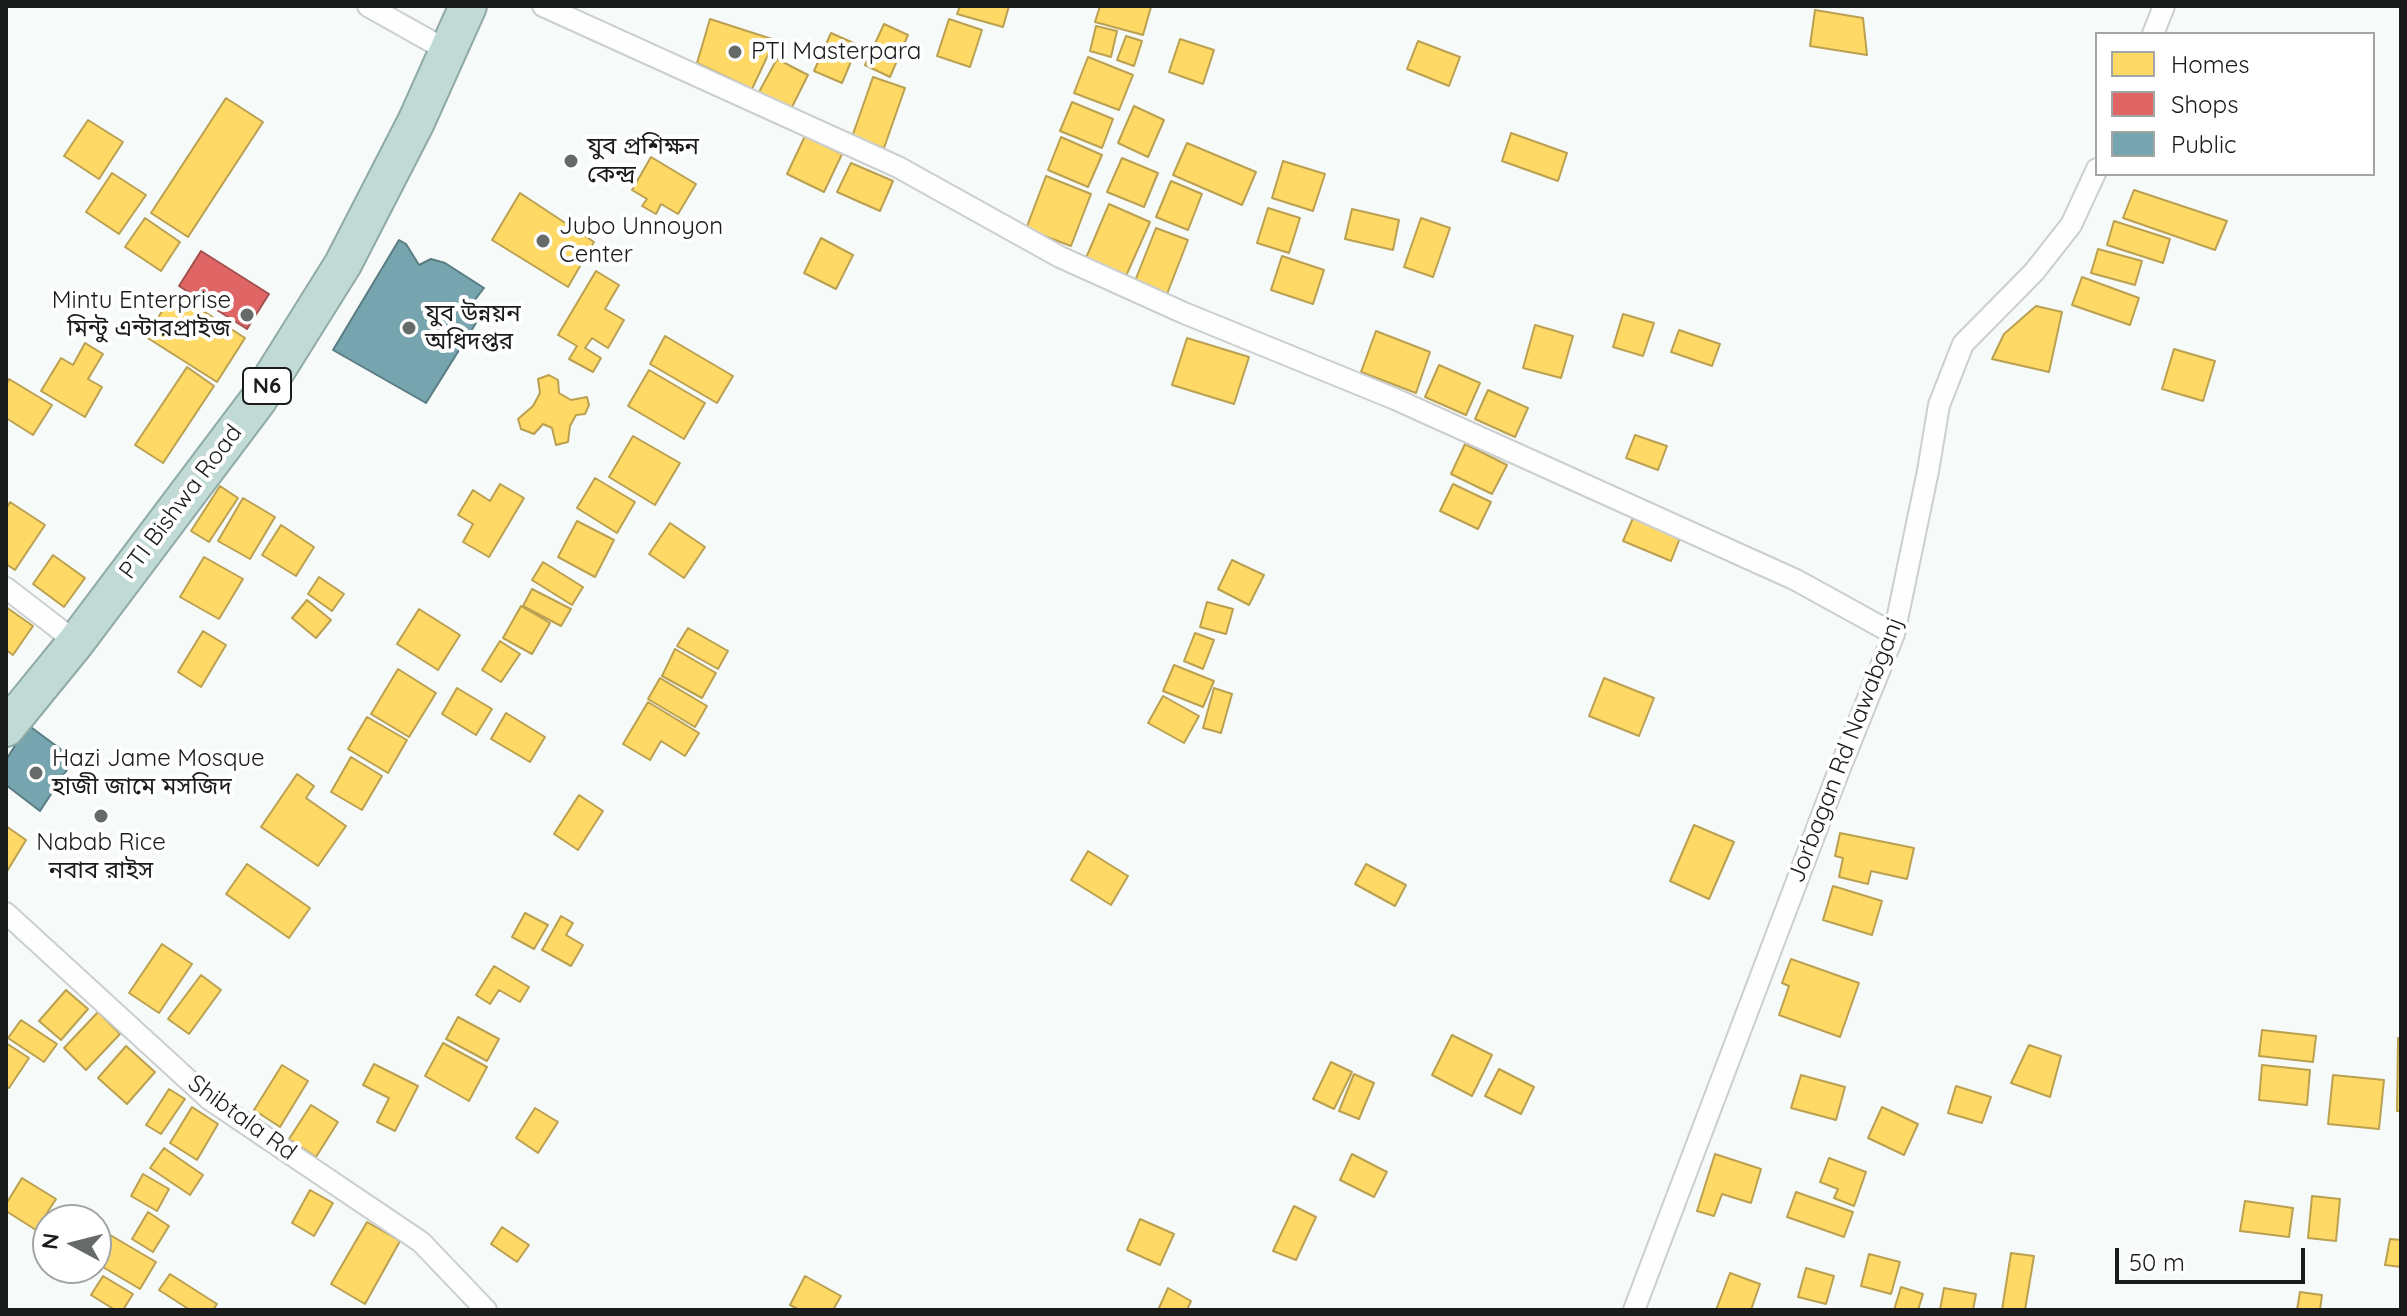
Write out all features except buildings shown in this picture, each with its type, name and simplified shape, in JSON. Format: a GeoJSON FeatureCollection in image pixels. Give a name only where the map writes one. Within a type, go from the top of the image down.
{"type":"FeatureCollection","features":[{"type":"Feature","properties":{"kind":"highway","name":"PTI Bishwa Road"},"geometry":{"type":"LineString","coordinates":[[6,728],[76,642],[258,400],[343,264],[416,122],[468,6]]}},
{"type":"Feature","properties":{"kind":"street"},"geometry":{"type":"LineString","coordinates":[[368,6],[448,51]]}},
{"type":"Feature","properties":{"kind":"street"},"geometry":{"type":"LineString","coordinates":[[543,6],[898,167],[1060,257],[1184,313],[1395,399],[1782,573],[1894,634]]}},
{"type":"Feature","properties":{"kind":"street"},"geometry":{"type":"LineString","coordinates":[[2154,32],[2164,6]]}},
{"type":"Feature","properties":{"kind":"street","name":"Jorbagan Rd Nawabganj"},"geometry":{"type":"LineString","coordinates":[[1635,1310],[1832,787],[1894,634],[1939,405],[1963,344],[2034,272],[2071,225],[2095,173]]}},
{"type":"Feature","properties":{"kind":"street"},"geometry":{"type":"LineString","coordinates":[[6,588],[76,642]]}},
{"type":"Feature","properties":{"kind":"street","name":"Shibtala Rd"},"geometry":{"type":"LineString","coordinates":[[6,913],[209,1099],[421,1242],[486,1310]]}},
{"type":"Feature","properties":{"kind":"place","name":"PTI Masterpara"},"geometry":{"type":"Point","coordinates":[735,52]}},
{"type":"Feature","properties":{"kind":"place","name":"যুব প্রশিক্ষন কেন্দ্র"},"geometry":{"type":"Point","coordinates":[571,161]}},
{"type":"Feature","properties":{"kind":"place","name":"Jubo Unnoyon Center"},"geometry":{"type":"Point","coordinates":[543,241]}},
{"type":"Feature","properties":{"kind":"place","name":"Mintu Enterprise মিন্টু এন্টারপ্রাইজ"},"geometry":{"type":"Point","coordinates":[247,315]}},
{"type":"Feature","properties":{"kind":"place","name":"যুব উন্নয়ন অধিদপ্তর"},"geometry":{"type":"Point","coordinates":[409,328]}},
{"type":"Feature","properties":{"kind":"place","name":"Hazi Jame Mosque হাজী জামে মসজিদ"},"geometry":{"type":"Point","coordinates":[36,773]}},
{"type":"Feature","properties":{"kind":"place","name":"Nabab Rice নবাব রাইস"},"geometry":{"type":"Point","coordinates":[101,816]}}]}
